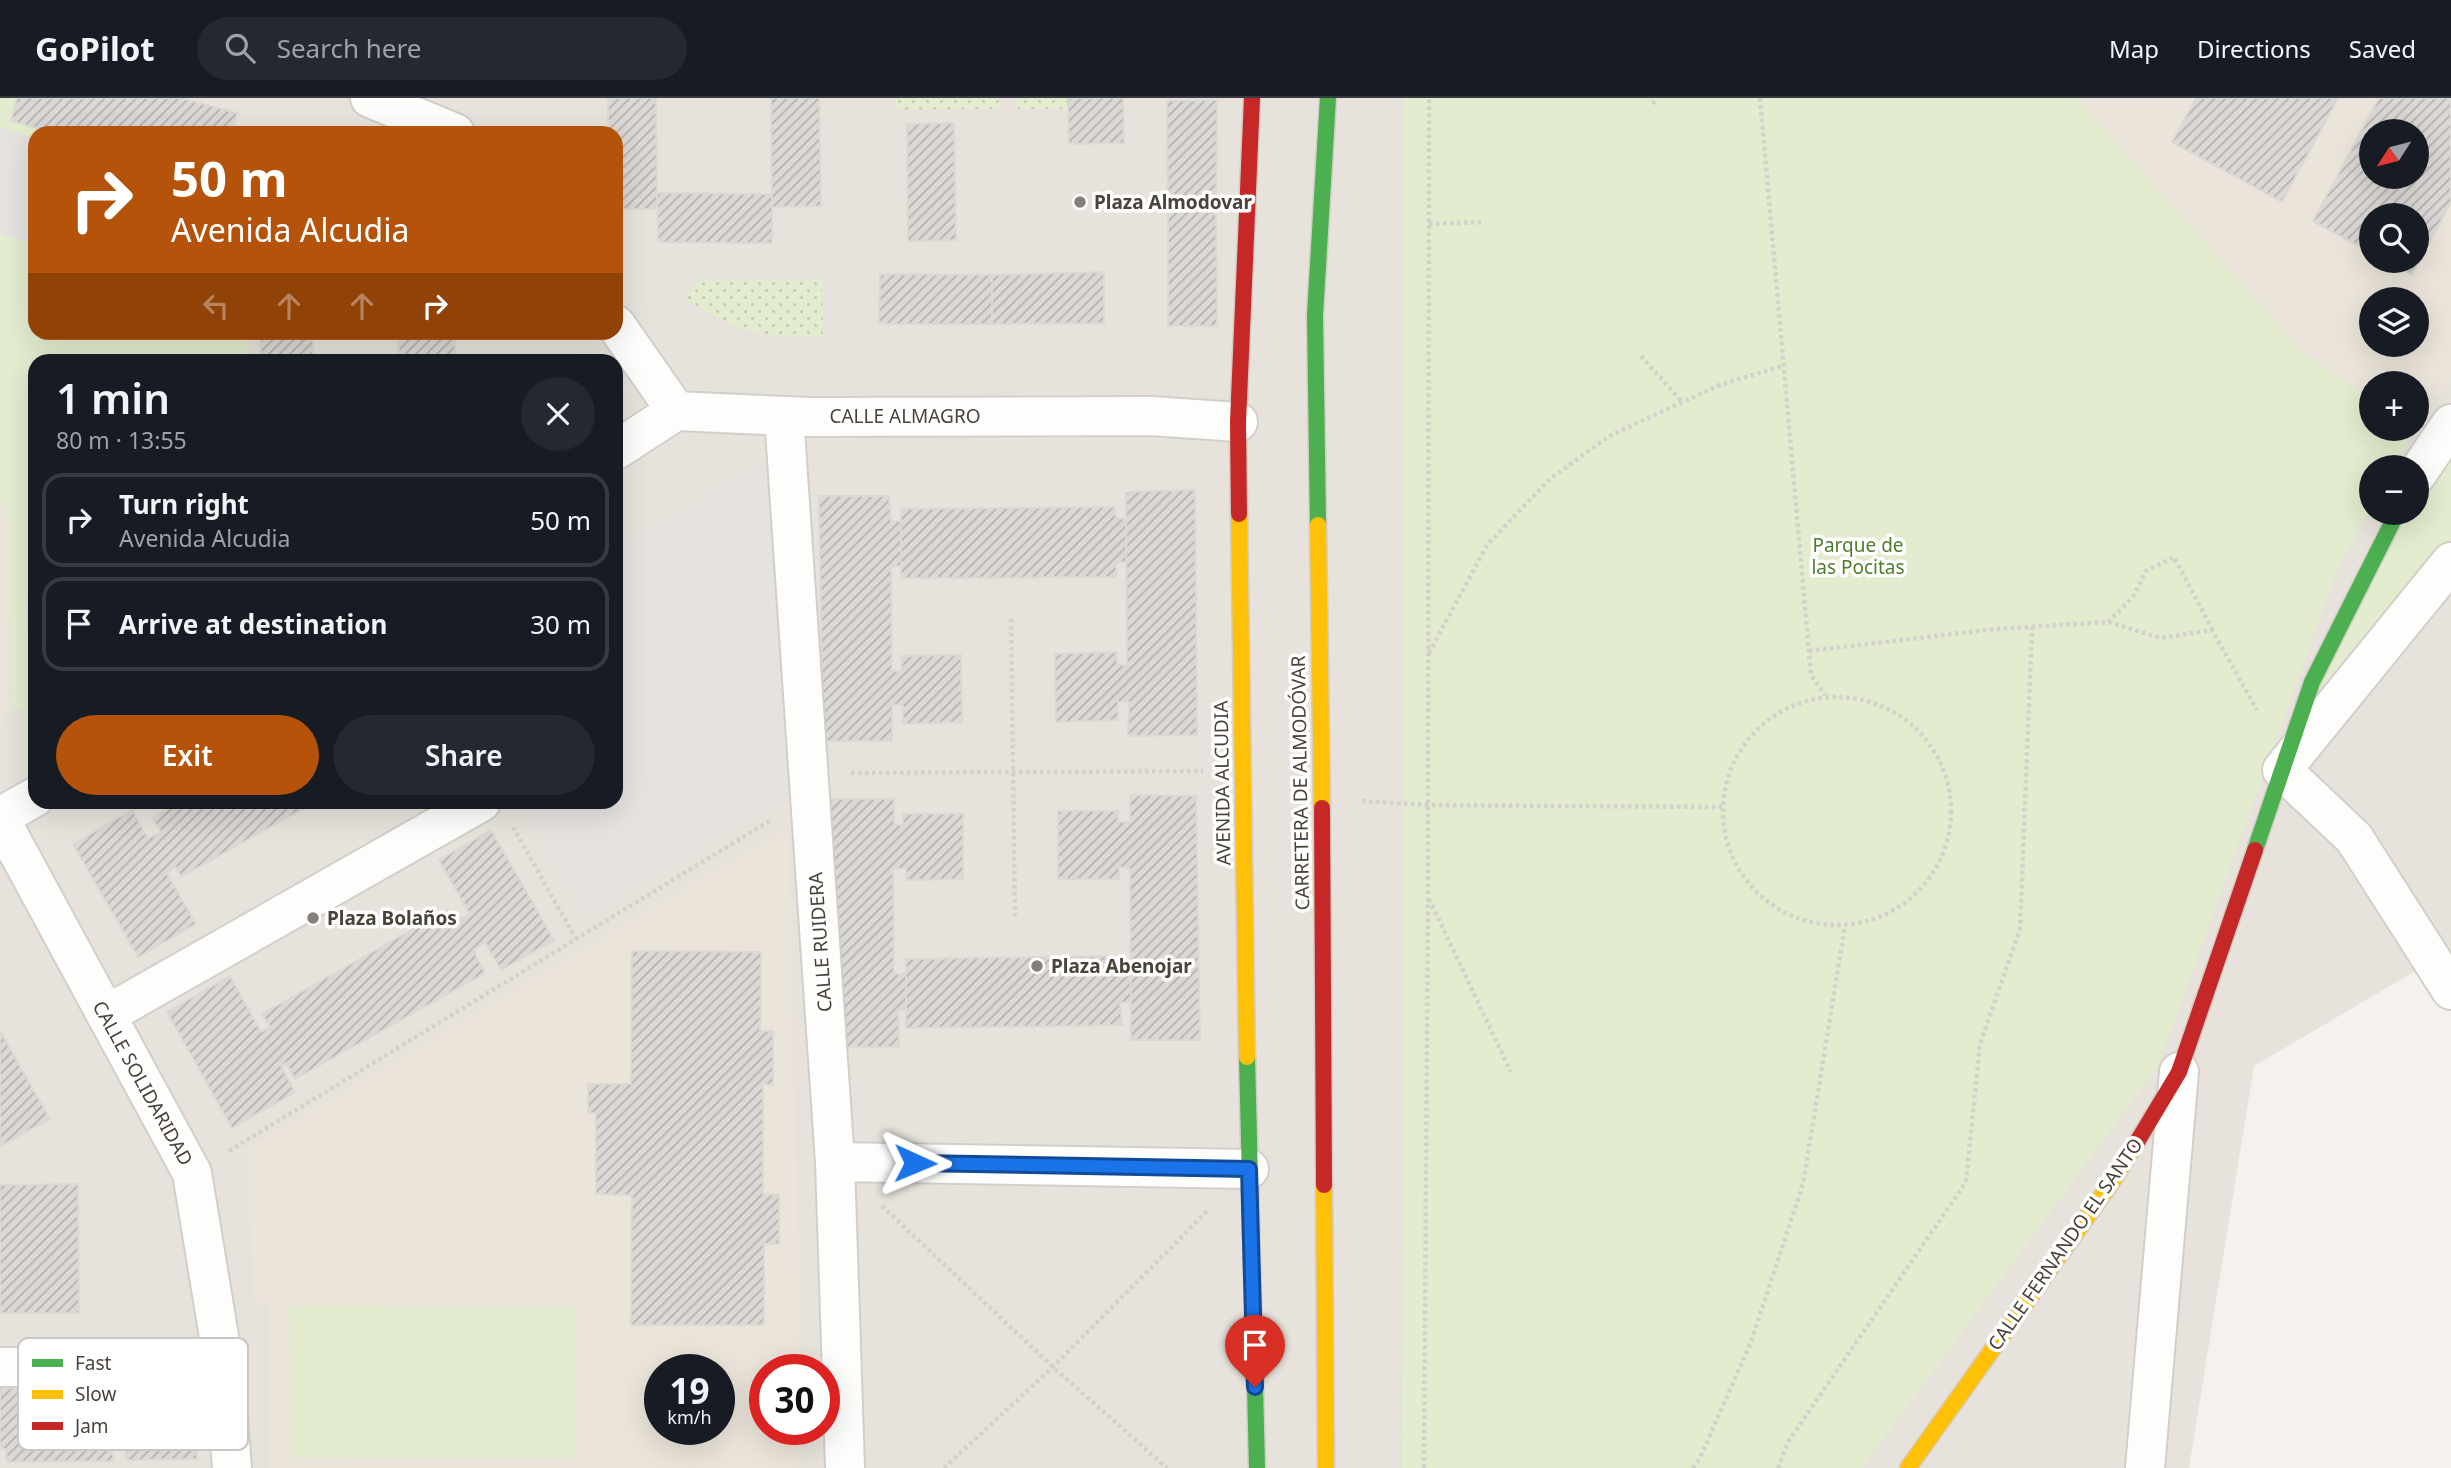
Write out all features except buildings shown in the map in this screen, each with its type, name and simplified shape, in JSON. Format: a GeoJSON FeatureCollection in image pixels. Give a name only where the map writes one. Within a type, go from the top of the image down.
{"type":"FeatureCollection","features":[{"type":"Feature","properties":{"kind":"street"},"geometry":{"type":"LineString","coordinates":[[370,98],[438,126]]}},
{"type":"Feature","properties":{"kind":"street","name":"AVENIDA ALCUDIA"},"geometry":{"type":"LineString","coordinates":[[1252,98],[1238,422],[1249,1169],[1257,1468]]}},
{"type":"Feature","properties":{"kind":"street","name":"CARRETERA DE ALMODÓVAR"},"geometry":{"type":"LineString","coordinates":[[1326,1468],[1322,799],[1315,315],[1328,98]]}},
{"type":"Feature","properties":{"kind":"street"},"geometry":{"type":"LineString","coordinates":[[623,335],[676,411],[623,445]]}},
{"type":"Feature","properties":{"kind":"street","name":"CALLE ALMAGRO"},"geometry":{"type":"LineString","coordinates":[[676,411],[784,416],[1151,416],[1238,422]]}},
{"type":"Feature","properties":{"kind":"street","name":"CALLE RUIDERA"},"geometry":{"type":"LineString","coordinates":[[784,416],[835,1162],[845,1468]]}},
{"type":"Feature","properties":{"kind":"street"},"geometry":{"type":"LineString","coordinates":[[2429,456],[2451,424]]}},
{"type":"Feature","properties":{"kind":"street","name":"CALLE FERNANDO EL SANTO"},"geometry":{"type":"LineString","coordinates":[[1908,1468],[2114,1179],[2179,1072],[2312,682],[2390,525]]}},
{"type":"Feature","properties":{"kind":"street","name":"CALLE FERNANDO EL SANTO"},"geometry":{"type":"LineString","coordinates":[[2282,769],[2451,562]]}},
{"type":"Feature","properties":{"kind":"street"},"geometry":{"type":"LineString","coordinates":[[2282,769],[2354,838],[2451,990]]}},
{"type":"Feature","properties":{"kind":"street"},"geometry":{"type":"LineString","coordinates":[[0,818],[28,801]]}},
{"type":"Feature","properties":{"kind":"street"},"geometry":{"type":"LineString","coordinates":[[106,1016],[469,809]]}},
{"type":"Feature","properties":{"kind":"street","name":"CALLE SOLIDARIDAD"},"geometry":{"type":"LineString","coordinates":[[0,818],[192,1173],[219,1338]]}},
{"type":"Feature","properties":{"kind":"street"},"geometry":{"type":"LineString","coordinates":[[2145,1468],[2179,1072]]}},
{"type":"Feature","properties":{"kind":"street"},"geometry":{"type":"LineString","coordinates":[[835,1162],[1249,1169]]}},
{"type":"Feature","properties":{"kind":"street"},"geometry":{"type":"LineString","coordinates":[[0,1367],[18,1367]]}},
{"type":"Feature","properties":{"kind":"street","name":"CALLE SOLIDARIDAD"},"geometry":{"type":"LineString","coordinates":[[231,1450],[232,1468]]}},
{"type":"Feature","properties":{"kind":"path"},"geometry":{"type":"LineString","coordinates":[[1424,1468],[1429,897],[1429,98]]}},
{"type":"Feature","properties":{"kind":"path"},"geometry":{"type":"LineString","coordinates":[[1653,104],[1657,98]]}},
{"type":"Feature","properties":{"kind":"path"},"geometry":{"type":"LineString","coordinates":[[1760,98],[1811,675],[1825,695]]}},
{"type":"Feature","properties":{"kind":"path"},"geometry":{"type":"LineString","coordinates":[[1429,224],[1481,222]]}},
{"type":"Feature","properties":{"kind":"path"},"geometry":{"type":"LineString","coordinates":[[1641,356],[1682,402]]}},
{"type":"Feature","properties":{"kind":"path"},"geometry":{"type":"LineString","coordinates":[[1429,654],[1488,545],[1550,479],[1609,436],[1722,384],[1783,366]]}},
{"type":"Feature","properties":{"kind":"path"},"geometry":{"type":"LineString","coordinates":[[2108,622],[2133,597],[2146,571],[2174,557],[2212,630],[2251,696],[2282,769]]}},
{"type":"Feature","properties":{"kind":"path"},"geometry":{"type":"LineString","coordinates":[[1011,619],[1015,917]]}},
{"type":"Feature","properties":{"kind":"path"},"geometry":{"type":"LineString","coordinates":[[1809,651],[1995,629],[2108,622],[2161,638],[2212,630]]}},
{"type":"Feature","properties":{"kind":"path"},"geometry":{"type":"LineString","coordinates":[[1779,1468],[1788,1442],[1966,1182],[1980,1044],[2020,929],[2032,627]]}},
{"type":"Feature","properties":{"kind":"path"},"geometry":{"type":"LineString","coordinates":[[1825,695],[1876,701],[1923,732],[1944,767],[1953,806],[1951,831],[1937,869],[1923,889],[1891,913],[1846,926],[1822,925],[1784,913],[1750,886],[1730,852],[1722,807],[1730,767],[1754,729],[1787,706],[1825,695]]}},
{"type":"Feature","properties":{"kind":"path"},"geometry":{"type":"LineString","coordinates":[[192,1173],[576,939],[809,785],[1013,772],[1243,770]]}},
{"type":"Feature","properties":{"kind":"path"},"geometry":{"type":"LineString","coordinates":[[1322,799],[1429,805],[1722,807]]}},
{"type":"Feature","properties":{"kind":"path"},"geometry":{"type":"LineString","coordinates":[[512,824],[576,939]]}},
{"type":"Feature","properties":{"kind":"path"},"geometry":{"type":"LineString","coordinates":[[1429,897],[1511,1072]]}},
{"type":"Feature","properties":{"kind":"path"},"geometry":{"type":"LineString","coordinates":[[1693,1468],[1700,1458],[1751,1342],[1803,1184],[1846,926]]}},
{"type":"Feature","properties":{"kind":"path"},"geometry":{"type":"LineString","coordinates":[[835,1162],[1053,1367],[1167,1468]]}},
{"type":"Feature","properties":{"kind":"path"},"geometry":{"type":"LineString","coordinates":[[944,1468],[1053,1367],[1249,1169]]}},
{"type":"Feature","properties":{"kind":"shaded area"},"geometry":{"type":"Polygon","coordinates":[[[0,98],[2451,98],[2451,950],[2254,1066],[2189,1468],[0,1468],[0,98]]]}},
{"type":"Feature","properties":{"kind":"shaded area"},"geometry":{"type":"Polygon","coordinates":[[[2076,98],[2451,98],[2451,379],[2429,410],[2429,371],[2359,371],[2359,390],[2304,353],[2076,98]]]}},
{"type":"Feature","properties":{"kind":"shaded area"},"geometry":{"type":"Polygon","coordinates":[[[0,128],[28,136],[28,242],[0,234],[0,128]]]}},
{"type":"Feature","properties":{"kind":"shaded area"},"geometry":{"type":"Polygon","coordinates":[[[769,460],[786,795],[587,915],[525,809],[623,809],[623,545],[769,460]]]}},
{"type":"Feature","properties":{"kind":"shaded area"},"geometry":{"type":"Polygon","coordinates":[[[0,502],[8,505],[12,709],[0,726],[0,502]]]}},
{"type":"Feature","properties":{"kind":"shaded area"},"geometry":{"type":"Polygon","coordinates":[[[28,594],[28,639],[25,596],[28,594]]]}},
{"type":"Feature","properties":{"kind":"shaded area"},"geometry":{"type":"Polygon","coordinates":[[[788,827],[801,1354],[749,1354],[749,1445],[802,1445],[803,1468],[269,1468],[269,1305],[254,1301],[247,1149],[788,827]]]}},
{"type":"Feature","properties":{"kind":"green space"},"geometry":{"type":"Polygon","coordinates":[[[0,98],[17,98],[11,121],[30,126],[28,126],[28,340],[249,340],[250,354],[28,354],[28,711],[12,709],[8,505],[0,502],[0,98]]]}},
{"type":"Feature","properties":{"kind":"green space"},"geometry":{"type":"Polygon","coordinates":[[[894,98],[1000,98],[1000,109],[894,110],[894,98]]]}},
{"type":"Feature","properties":{"kind":"green space"},"geometry":{"type":"Polygon","coordinates":[[[1018,98],[1068,98],[1068,109],[1018,109],[1018,98]]]}},
{"type":"Feature","properties":{"kind":"green space","name":"Parque de las Pocitas"},"geometry":{"type":"Polygon","coordinates":[[[1404,98],[2076,98],[2304,353],[2359,390],[2359,441],[2409,441],[2401,455],[2359,455],[2359,525],[2362,525],[2338,568],[2158,1066],[1862,1468],[1402,1468],[1404,98]]]}},
{"type":"Feature","properties":{"kind":"green space"},"geometry":{"type":"Polygon","coordinates":[[[822,279],[823,337],[772,335],[739,328],[684,299],[700,281],[822,279]]]}},
{"type":"Feature","properties":{"kind":"green space"},"geometry":{"type":"Polygon","coordinates":[[[2451,424],[2451,567],[2282,770],[2393,525],[2429,525],[2429,456],[2451,424]]]}},
{"type":"Feature","properties":{"kind":"green space"},"geometry":{"type":"Polygon","coordinates":[[[290,1306],[576,1308],[576,1458],[291,1457],[290,1306]]]}},
{"type":"Feature","properties":{"kind":"traffic: fast"},"geometry":{"type":"LineString","coordinates":[[1318,525],[1315,315],[1328,98]]}},
{"type":"Feature","properties":{"kind":"traffic: fast"},"geometry":{"type":"LineString","coordinates":[[2255,850],[2312,682],[2391,525]]}},
{"type":"Feature","properties":{"kind":"traffic: fast"},"geometry":{"type":"LineString","coordinates":[[1247,1057],[1257,1468]]}},
{"type":"Feature","properties":{"kind":"traffic: slow"},"geometry":{"type":"LineString","coordinates":[[1239,514],[1247,1057]]}},
{"type":"Feature","properties":{"kind":"traffic: slow"},"geometry":{"type":"LineString","coordinates":[[1318,525],[1322,808]]}},
{"type":"Feature","properties":{"kind":"traffic: slow"},"geometry":{"type":"LineString","coordinates":[[1908,1468],[2114,1179],[2137,1142]]}},
{"type":"Feature","properties":{"kind":"traffic: slow"},"geometry":{"type":"LineString","coordinates":[[1324,1185],[1326,1468]]}},
{"type":"Feature","properties":{"kind":"traffic: jam"},"geometry":{"type":"LineString","coordinates":[[1239,514],[1238,422],[1252,98]]}},
{"type":"Feature","properties":{"kind":"traffic: jam"},"geometry":{"type":"LineString","coordinates":[[1322,808],[1324,1185]]}},
{"type":"Feature","properties":{"kind":"traffic: jam"},"geometry":{"type":"LineString","coordinates":[[2137,1142],[2179,1072],[2255,850]]}},
{"type":"Feature","properties":{"kind":"place","name":"Plaza Almodovar"},"geometry":{"type":"Point","coordinates":[1080,202]}},
{"type":"Feature","properties":{"kind":"place","name":"Plaza Bolaños"},"geometry":{"type":"Point","coordinates":[313,918]}},
{"type":"Feature","properties":{"kind":"place","name":"Plaza Abenojar"},"geometry":{"type":"Point","coordinates":[1037,966]}},
{"type":"Feature","properties":{"kind":"route"},"geometry":{"type":"LineString","coordinates":[[915,1163],[1249,1169],[1255,1387]]}}]}
